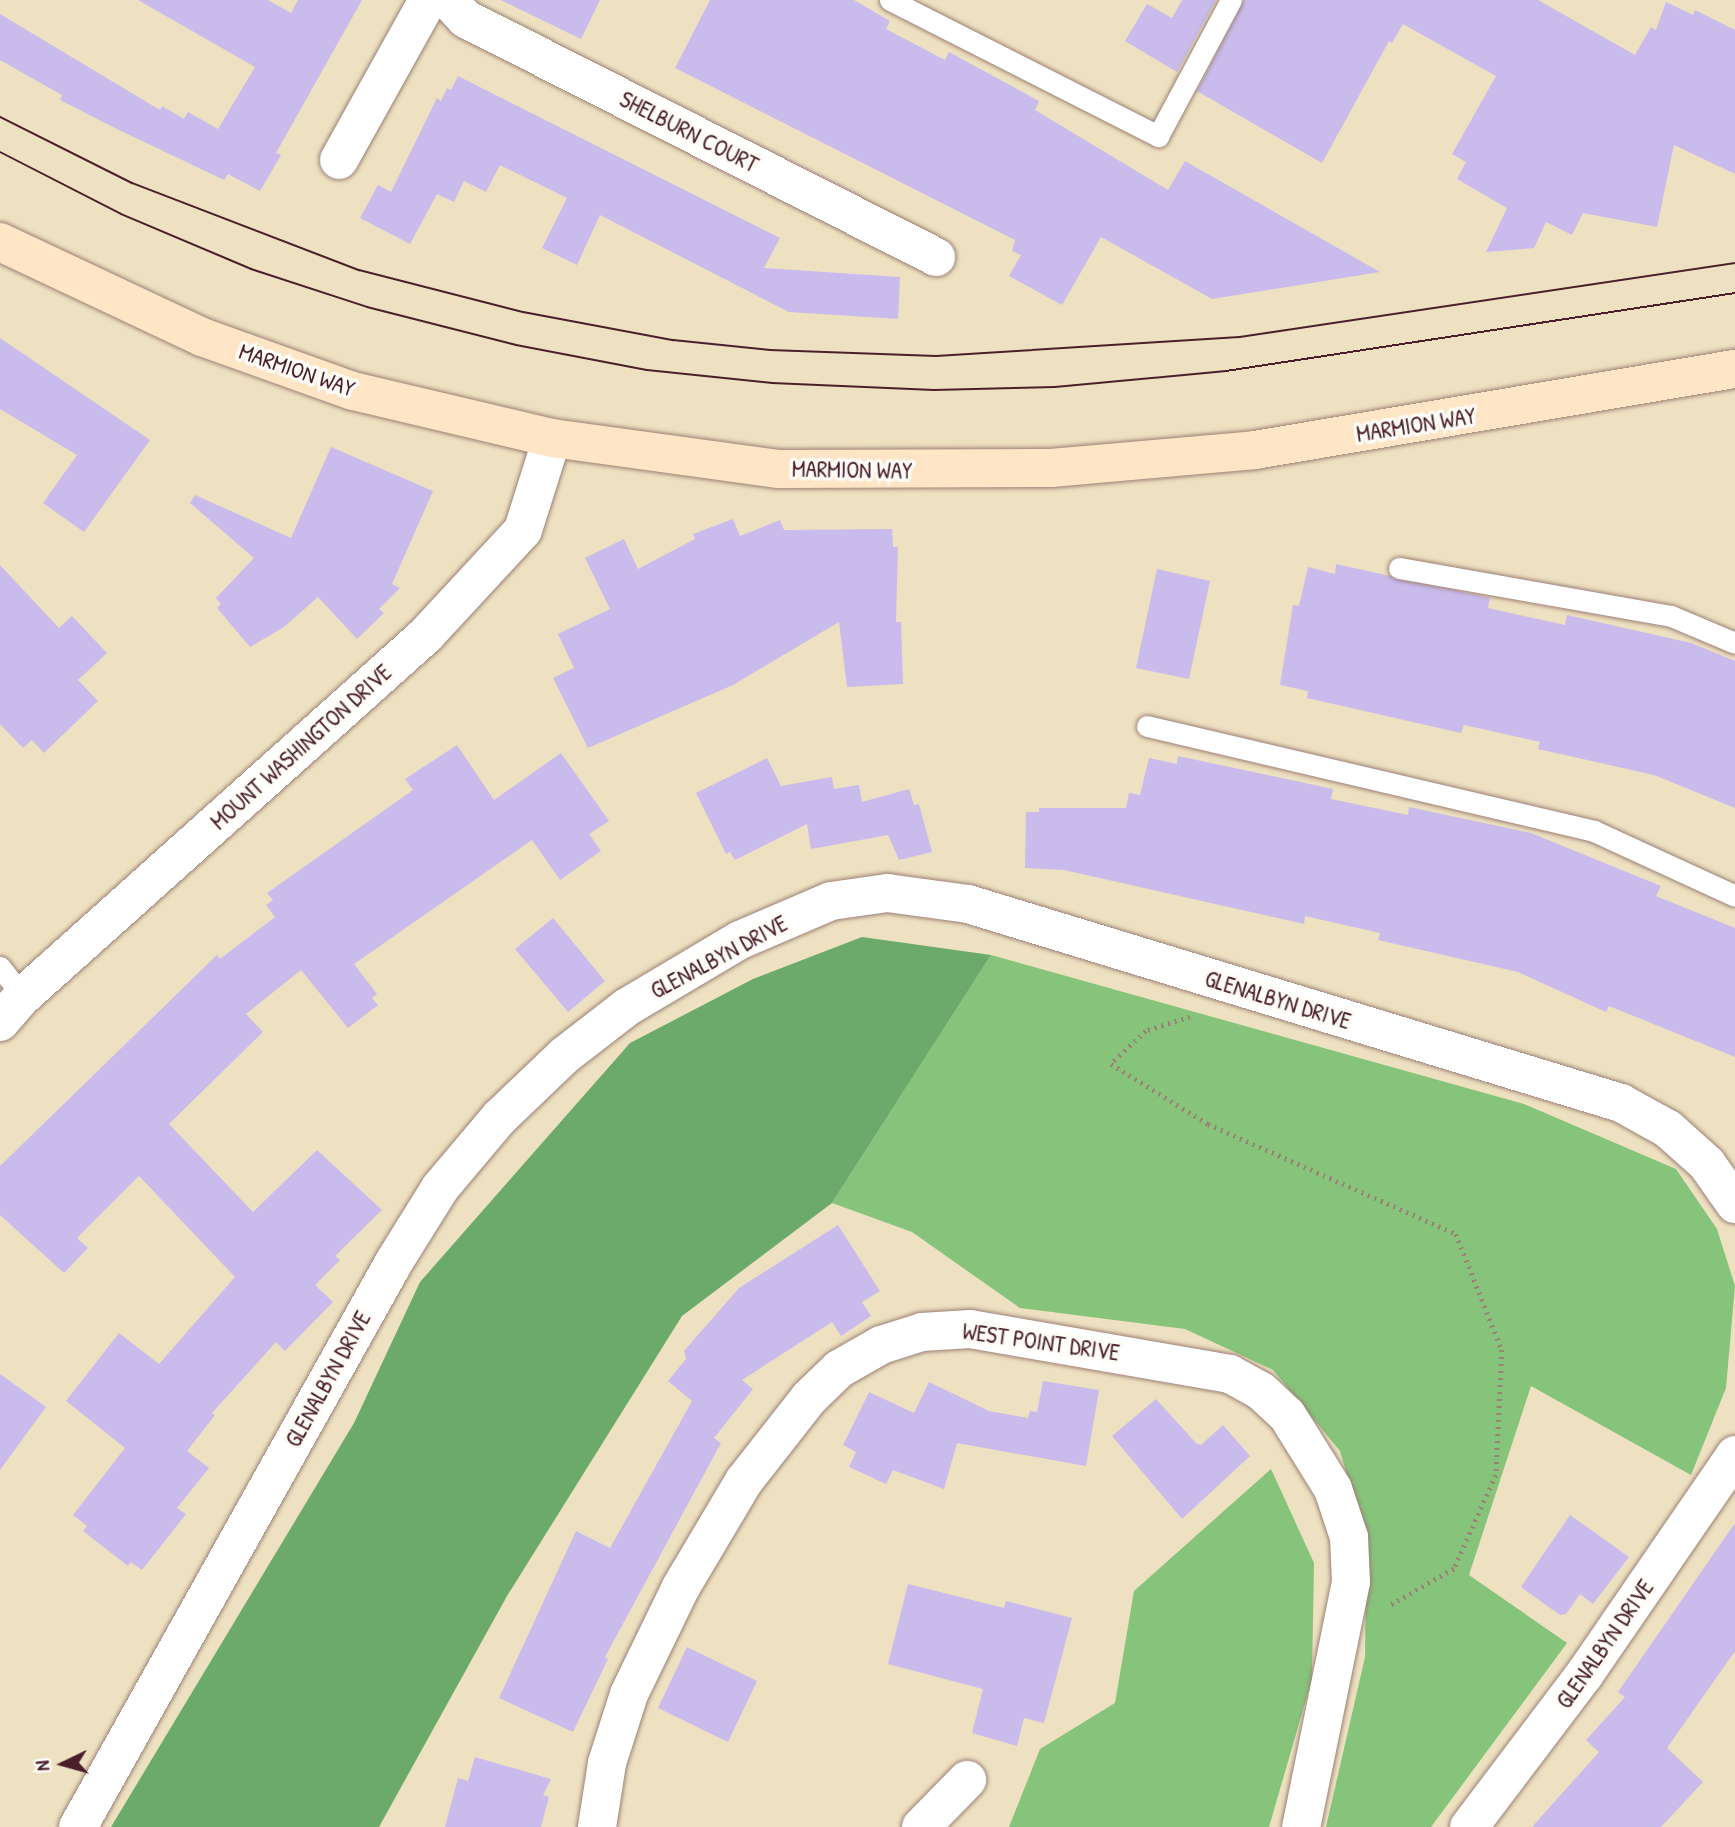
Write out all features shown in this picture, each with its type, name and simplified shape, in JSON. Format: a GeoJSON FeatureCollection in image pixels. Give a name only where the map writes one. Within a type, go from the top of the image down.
{"type":"FeatureCollection","features":[{"type":"Feature","properties":{"kind":"street"},"geometry":{"type":"LineString","coordinates":[[338,160],[428,0]]}},
{"type":"Feature","properties":{"kind":"street","name":"SHELBURN COURT"},"geometry":{"type":"LineString","coordinates":[[448,0],[466,19],[936,257]]}},
{"type":"Feature","properties":{"kind":"street","name":"MARMION WAY"},"geometry":{"type":"LineString","coordinates":[[0,242],[202,337],[353,391],[552,438],[779,469],[1051,468],[1255,450],[1735,369]]}},
{"type":"Feature","properties":{"kind":"street","name":"MOUNT WASHINGTON DRIVE"},"geometry":{"type":"LineString","coordinates":[[8,995],[425,636],[523,530],[552,438]]}},
{"type":"Feature","properties":{"kind":"street","name":"GLENALBYN DRIVE"},"geometry":{"type":"LineString","coordinates":[[78,1827],[394,1262],[449,1178],[499,1118],[546,1073],[627,1007],[740,940],[831,901],[887,893],[968,904],[1621,1103],[1678,1138],[1707,1164],[1735,1204]]}},
{"type":"Feature","properties":{"kind":"street","name":"WEST POINT DRIVE"},"geometry":{"type":"LineString","coordinates":[[597,1827],[607,1763],[629,1694],[681,1587],[744,1481],[809,1398],[839,1369],[880,1345],[922,1332],[971,1329],[1206,1367],[1261,1391],[1287,1415],[1333,1489],[1349,1537],[1351,1582],[1301,1827]]}},
{"type":"Feature","properties":{"kind":"street","name":"GLENALBYN DRIVE"},"geometry":{"type":"LineString","coordinates":[[1469,1827],[1584,1675],[1735,1455]]}},
{"type":"Feature","properties":{"kind":"street"},"geometry":{"type":"LineString","coordinates":[[921,1827],[967,1780]]}},
{"type":"Feature","properties":{"kind":"lane"},"geometry":{"type":"LineString","coordinates":[[890,0],[1158,136],[1231,0]]}},
{"type":"Feature","properties":{"kind":"lane"},"geometry":{"type":"LineString","coordinates":[[1399,568],[1671,616],[1735,643]]}},
{"type":"Feature","properties":{"kind":"lane"},"geometry":{"type":"LineString","coordinates":[[1147,726],[1594,831],[1735,896]]}},
{"type":"Feature","properties":{"kind":"path"},"geometry":{"type":"LineString","coordinates":[[1197,1015],[1146,1031],[1111,1064],[1208,1124],[1456,1234],[1502,1350],[1496,1475],[1454,1569],[1342,1632]]}},
{"type":"Feature","properties":{"kind":"green space"},"geometry":{"type":"Polygon","coordinates":[[[862,937],[991,955],[832,1203],[682,1316],[507,1596],[379,1827],[111,1827],[354,1423],[420,1282],[630,1043],[753,979],[862,937]]]}},
{"type":"Feature","properties":{"kind":"green space"},"geometry":{"type":"Polygon","coordinates":[[[991,955],[1524,1104],[1676,1169],[1717,1229],[1735,1286],[1726,1388],[1691,1475],[1531,1386],[1469,1575],[1567,1643],[1431,1827],[1326,1827],[1365,1657],[1366,1541],[1340,1451],[1273,1370],[1185,1329],[1020,1308],[912,1232],[832,1203],[991,955]]]}},
{"type":"Feature","properties":{"kind":"green space"},"geometry":{"type":"Polygon","coordinates":[[[1271,1469],[1314,1563],[1312,1679],[1269,1827],[1009,1827],[1040,1749],[1115,1703],[1134,1591],[1271,1469]]]}},
{"type":"Feature","properties":{"kind":"building"},"geometry":{"type":"Polygon","coordinates":[[[138,0],[268,0],[291,13],[298,0],[362,0],[276,153],[281,155],[260,191],[228,174],[224,180],[117,129],[60,100],[62,95],[0,60],[0,14],[160,110],[162,106],[184,119],[188,112],[218,129],[255,67],[138,0]]]}},
{"type":"Feature","properties":{"kind":"building"},"geometry":{"type":"Polygon","coordinates":[[[501,0],[600,0],[581,39],[501,0]]]}},
{"type":"Feature","properties":{"kind":"building"},"geometry":{"type":"Polygon","coordinates":[[[710,0],[854,0],[890,21],[886,29],[945,60],[949,52],[1039,101],[1035,110],[1168,190],[1185,161],[1380,272],[1212,299],[1101,237],[1062,305],[1009,276],[1021,255],[1012,251],[1015,240],[675,68],[710,0]]]}},
{"type":"Feature","properties":{"kind":"building"},"geometry":{"type":"Polygon","coordinates":[[[1182,0],[1216,0],[1177,72],[1125,41],[1147,4],[1172,18],[1182,0]]]}},
{"type":"Feature","properties":{"kind":"building"},"geometry":{"type":"Polygon","coordinates":[[[1244,0],[1538,0],[1635,55],[1651,27],[1656,30],[1666,2],[1693,15],[1695,10],[1735,30],[1735,174],[1674,145],[1657,227],[1583,213],[1572,235],[1546,222],[1534,248],[1486,252],[1507,208],[1457,179],[1466,162],[1452,154],[1496,76],[1403,24],[1392,43],[1389,41],[1322,163],[1197,91],[1244,0]]]}},
{"type":"Feature","properties":{"kind":"building"},"geometry":{"type":"Polygon","coordinates":[[[458,76],[780,238],[764,268],[900,277],[898,319],[789,312],[600,215],[577,265],[542,248],[567,198],[500,165],[486,192],[464,181],[454,202],[437,194],[410,244],[360,218],[378,185],[391,192],[437,98],[441,101],[447,88],[451,90],[458,76]]]}},
{"type":"Feature","properties":{"kind":"building"},"geometry":{"type":"Polygon","coordinates":[[[0,338],[150,440],[84,532],[43,503],[77,455],[0,409],[0,338]]]}},
{"type":"Feature","properties":{"kind":"building"},"geometry":{"type":"Polygon","coordinates":[[[331,447],[433,491],[392,584],[400,588],[379,609],[384,613],[357,639],[318,597],[284,627],[250,647],[217,608],[221,604],[216,598],[254,558],[190,503],[195,495],[291,538],[331,447]]]}},
{"type":"Feature","properties":{"kind":"building"},"geometry":{"type":"Polygon","coordinates":[[[733,519],[740,536],[780,520],[784,530],[892,529],[893,547],[898,547],[896,622],[901,622],[903,684],[847,687],[839,622],[733,685],[588,748],[553,678],[574,668],[558,634],[610,609],[585,558],[624,539],[638,569],[695,539],[693,534],[733,519]]]}},
{"type":"Feature","properties":{"kind":"building"},"geometry":{"type":"Polygon","coordinates":[[[1336,564],[1490,598],[1488,608],[1565,625],[1567,615],[1691,643],[1735,661],[1735,808],[1654,775],[1538,749],[1540,742],[1464,725],[1461,733],[1307,698],[1308,691],[1280,685],[1293,605],[1299,606],[1308,567],[1335,574],[1336,564]]]}},
{"type":"Feature","properties":{"kind":"building"},"geometry":{"type":"Polygon","coordinates":[[[0,565],[59,628],[72,616],[107,653],[78,680],[98,701],[44,753],[32,740],[23,748],[0,724],[0,565]]]}},
{"type":"Feature","properties":{"kind":"building"},"geometry":{"type":"Polygon","coordinates":[[[1157,569],[1210,581],[1189,679],[1136,668],[1157,569]]]}},
{"type":"Feature","properties":{"kind":"building"},"geometry":{"type":"Polygon","coordinates":[[[457,745],[494,800],[561,753],[609,821],[589,834],[601,851],[560,880],[532,840],[354,964],[377,994],[372,998],[378,1005],[348,1028],[301,970],[246,1014],[263,1032],[169,1124],[253,1212],[317,1150],[382,1210],[335,1256],[340,1260],[315,1285],[333,1302],[285,1351],[276,1342],[212,1413],[215,1415],[187,1451],[209,1468],[177,1508],[186,1514],[142,1570],[131,1562],[128,1566],[83,1531],[87,1526],[73,1515],[125,1448],[66,1401],[119,1333],[159,1364],[235,1277],[139,1176],[77,1238],[88,1248],[64,1273],[0,1215],[0,1166],[217,955],[220,959],[275,917],[266,905],[273,900],[267,893],[413,790],[405,779],[457,745]]]}},
{"type":"Feature","properties":{"kind":"building"},"geometry":{"type":"Polygon","coordinates":[[[1178,756],[1333,789],[1331,799],[1408,815],[1409,807],[1531,833],[1661,886],[1656,896],[1735,928],[1735,1057],[1609,1006],[1606,1012],[1518,972],[1378,940],[1380,933],[1305,916],[1304,924],[1064,870],[1025,868],[1026,812],[1039,812],[1039,808],[1126,808],[1129,793],[1140,795],[1149,758],[1177,764],[1178,756]]]}},
{"type":"Feature","properties":{"kind":"building"},"geometry":{"type":"Polygon","coordinates":[[[767,758],[781,786],[832,777],[834,789],[859,785],[862,802],[909,789],[914,805],[919,804],[932,852],[899,860],[888,835],[811,849],[807,824],[735,860],[730,852],[726,854],[696,793],[767,758]]]}},
{"type":"Feature","properties":{"kind":"building"},"geometry":{"type":"Polygon","coordinates":[[[553,918],[605,981],[568,1012],[515,949],[553,918]]]}},
{"type":"Feature","properties":{"kind":"building"},"geometry":{"type":"Polygon","coordinates":[[[838,1225],[880,1291],[862,1302],[871,1316],[841,1336],[832,1322],[742,1380],[753,1389],[714,1438],[721,1443],[605,1657],[608,1659],[573,1732],[499,1698],[576,1531],[610,1548],[692,1401],[668,1381],[686,1359],[684,1351],[739,1288],[838,1225]]]}},
{"type":"Feature","properties":{"kind":"building"},"geometry":{"type":"Polygon","coordinates":[[[0,1374],[46,1407],[0,1470],[0,1374]]]}},
{"type":"Feature","properties":{"kind":"building"},"geometry":{"type":"Polygon","coordinates":[[[1043,1381],[1099,1390],[1086,1466],[957,1443],[944,1489],[893,1470],[886,1484],[849,1467],[856,1452],[843,1445],[869,1392],[914,1413],[929,1382],[989,1411],[1028,1418],[1030,1411],[1037,1412],[1043,1381]]]}},
{"type":"Feature","properties":{"kind":"building"},"geometry":{"type":"Polygon","coordinates":[[[1156,1399],[1196,1443],[1201,1445],[1223,1425],[1250,1456],[1182,1519],[1112,1436],[1156,1399]]]}},
{"type":"Feature","properties":{"kind":"building"},"geometry":{"type":"Polygon","coordinates":[[[1570,1515],[1629,1557],[1593,1604],[1580,1594],[1566,1614],[1560,1615],[1521,1587],[1570,1515]]]}},
{"type":"Feature","properties":{"kind":"building"},"geometry":{"type":"Polygon","coordinates":[[[1735,1523],[1735,1651],[1667,1748],[1703,1782],[1661,1827],[1532,1827],[1599,1752],[1586,1740],[1625,1697],[1618,1692],[1735,1523]]]}},
{"type":"Feature","properties":{"kind":"building"},"geometry":{"type":"Polygon","coordinates":[[[908,1584],[1004,1608],[1006,1601],[1072,1618],[1044,1723],[1024,1718],[1017,1746],[972,1733],[983,1689],[888,1664],[908,1584]]]}},
{"type":"Feature","properties":{"kind":"building"},"geometry":{"type":"Polygon","coordinates":[[[687,1647],[757,1681],[728,1742],[658,1708],[687,1647]]]}},
{"type":"Feature","properties":{"kind":"building"},"geometry":{"type":"Polygon","coordinates":[[[475,1757],[551,1779],[543,1795],[549,1797],[541,1827],[445,1827],[458,1778],[468,1781],[475,1757]]]}},
{"type":"Feature","properties":{"kind":"tram line"},"geometry":{"type":"LineString","coordinates":[[0,117],[132,183],[359,270],[523,312],[673,340],[770,350],[936,356],[1239,337],[1735,263]]}},
{"type":"Feature","properties":{"kind":"tram line"},"geometry":{"type":"LineString","coordinates":[[0,152],[121,214],[251,269],[367,307],[516,345],[647,370],[772,383],[934,390],[1055,387],[1226,371],[1735,293]]}}]}
